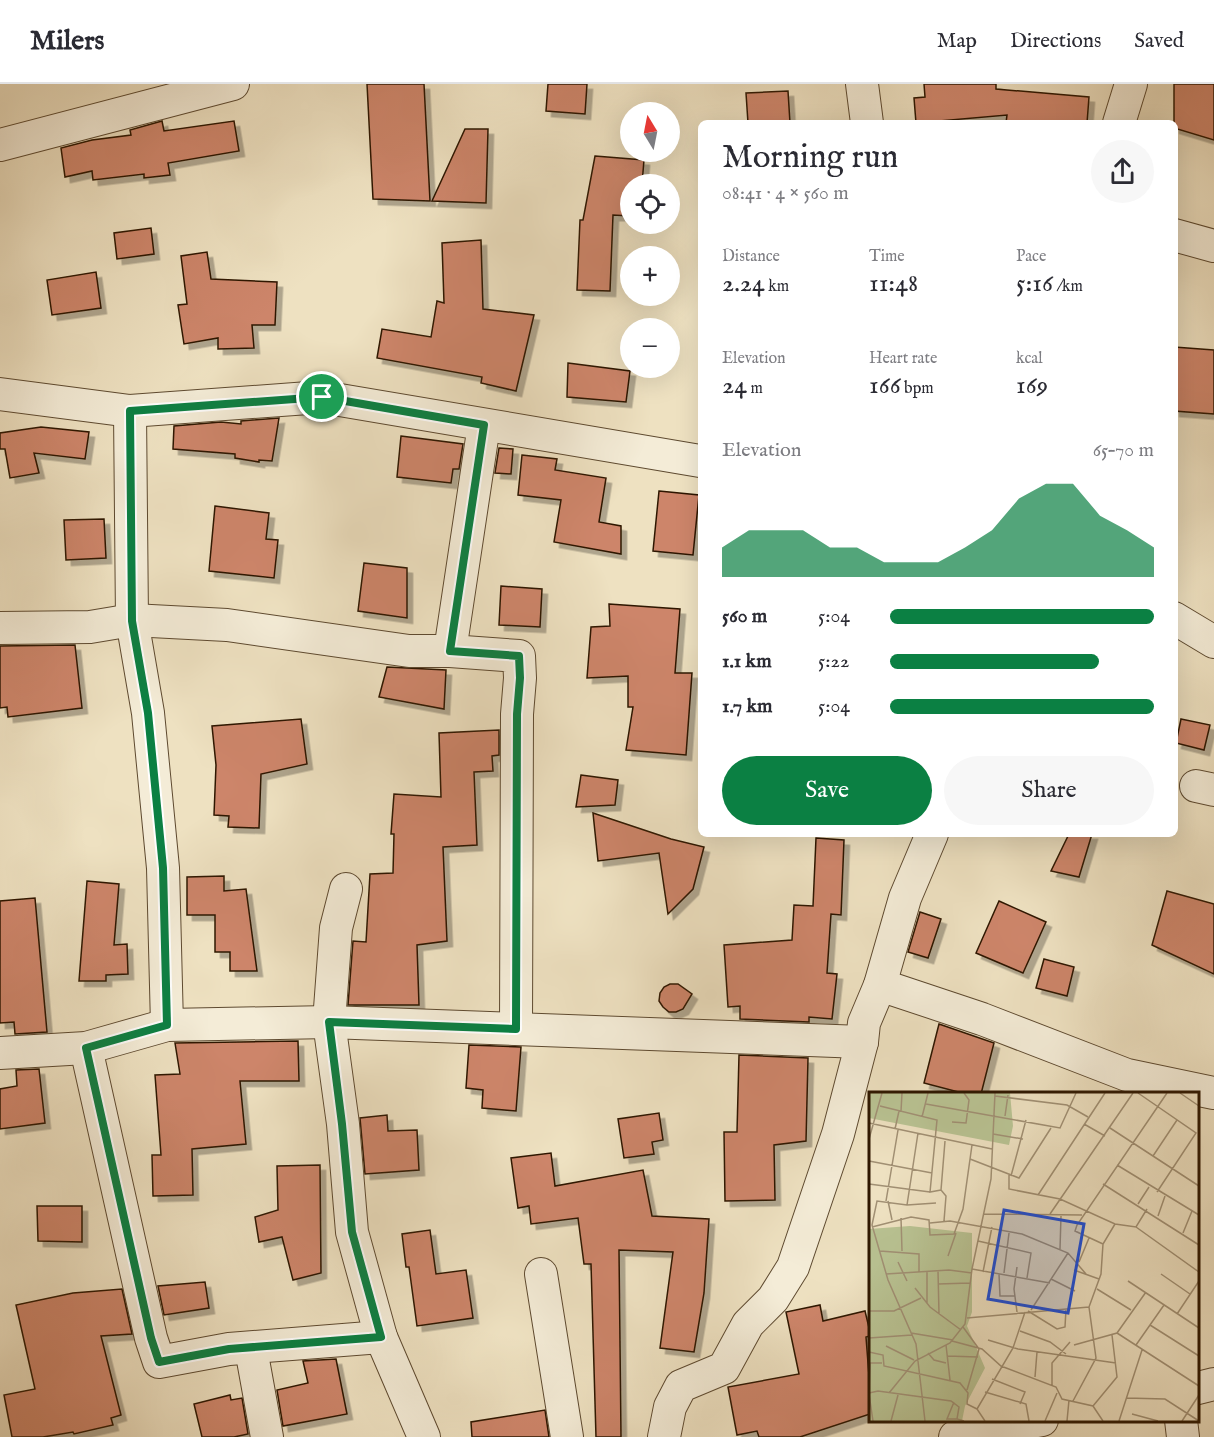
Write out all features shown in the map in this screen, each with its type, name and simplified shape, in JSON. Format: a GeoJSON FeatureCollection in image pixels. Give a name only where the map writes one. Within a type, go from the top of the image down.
{"type":"FeatureCollection","features":[{"type":"Feature","properties":{"kind":"street"},"geometry":{"type":"LineString","coordinates":[[0,145],[233,84]]}},
{"type":"Feature","properties":{"kind":"street"},"geometry":{"type":"LineString","coordinates":[[862,84],[867,120]]}},
{"type":"Feature","properties":{"kind":"street"},"geometry":{"type":"LineString","coordinates":[[1120,120],[1131,84]]}},
{"type":"Feature","properties":{"kind":"street"},"geometry":{"type":"LineString","coordinates":[[1178,236],[1214,246]]}},
{"type":"Feature","properties":{"kind":"street"},"geometry":{"type":"LineString","coordinates":[[0,394],[130,411],[322,397],[698,461]]}},
{"type":"Feature","properties":{"kind":"street"},"geometry":{"type":"LineString","coordinates":[[130,411],[132,621],[148,713],[163,868],[167,1025]]}},
{"type":"Feature","properties":{"kind":"street"},"geometry":{"type":"LineString","coordinates":[[450,651],[484,425]]}},
{"type":"Feature","properties":{"kind":"street"},"geometry":{"type":"LineString","coordinates":[[1178,620],[1214,642]]}},
{"type":"Feature","properties":{"kind":"street"},"geometry":{"type":"LineString","coordinates":[[0,628],[90,627],[132,621],[227,625],[410,651],[450,651],[519,656],[516,1029]]}},
{"type":"Feature","properties":{"kind":"street"},"geometry":{"type":"LineString","coordinates":[[664,1437],[670,1407],[681,1386],[724,1368],[748,1324],[773,1299],[793,1268],[838,1134],[862,1042],[864,1023],[880,985],[905,898],[931,837]]}},
{"type":"Feature","properties":{"kind":"street"},"geometry":{"type":"LineString","coordinates":[[346,889],[336,928],[329,1022],[342,1124],[352,1232],[381,1337],[424,1437]]}},
{"type":"Feature","properties":{"kind":"street"},"geometry":{"type":"LineString","coordinates":[[880,985],[982,1019],[1127,1075],[1214,1093]]}},
{"type":"Feature","properties":{"kind":"street"},"geometry":{"type":"LineString","coordinates":[[0,1053],[86,1048],[167,1025],[329,1022],[862,1042]]}},
{"type":"Feature","properties":{"kind":"street"},"geometry":{"type":"LineString","coordinates":[[86,1048],[151,1338],[159,1362],[229,1349],[381,1337]]}},
{"type":"Feature","properties":{"kind":"street"},"geometry":{"type":"LineString","coordinates":[[541,1274],[567,1437]]}},
{"type":"Feature","properties":{"kind":"street"},"geometry":{"type":"LineString","coordinates":[[251,1348],[267,1437]]}},
{"type":"Feature","properties":{"kind":"street"},"geometry":{"type":"LineString","coordinates":[[1199,1388],[1214,1384]]}},
{"type":"Feature","properties":{"kind":"street"},"geometry":{"type":"LineString","coordinates":[[955,1437],[1032,1422]]}},
{"type":"Feature","properties":{"kind":"street"},"geometry":{"type":"LineString","coordinates":[[1181,1422],[1183,1437]]}},
{"type":"Feature","properties":{"kind":"building"},"geometry":{"type":"Polygon","coordinates":[[[367,84],[424,84],[430,201],[373,199],[367,84]]]}},
{"type":"Feature","properties":{"kind":"building"},"geometry":{"type":"Polygon","coordinates":[[[548,84],[587,84],[585,114],[546,111],[548,84]]]}},
{"type":"Feature","properties":{"kind":"building"},"geometry":{"type":"Polygon","coordinates":[[[924,84],[996,84],[996,89],[1089,97],[1087,120],[1006,120],[1007,115],[950,120],[916,120],[914,98],[925,97],[924,84]]]}},
{"type":"Feature","properties":{"kind":"building"},"geometry":{"type":"Polygon","coordinates":[[[1174,84],[1214,84],[1214,140],[1178,129],[1178,120],[1174,120],[1174,84]]]}},
{"type":"Feature","properties":{"kind":"building"},"geometry":{"type":"Polygon","coordinates":[[[788,91],[790,120],[748,120],[746,93],[788,91]]]}},
{"type":"Feature","properties":{"kind":"building"},"geometry":{"type":"Polygon","coordinates":[[[162,121],[164,131],[234,121],[239,151],[168,163],[170,175],[144,178],[144,174],[93,180],[92,171],[65,177],[61,148],[92,140],[131,135],[130,130],[162,121]]]}},
{"type":"Feature","properties":{"kind":"building"},"geometry":{"type":"Polygon","coordinates":[[[465,129],[488,129],[486,203],[432,201],[465,129]]]}},
{"type":"Feature","properties":{"kind":"building"},"geometry":{"type":"Polygon","coordinates":[[[595,156],[620,158],[620,162],[644,162],[643,174],[620,174],[620,215],[613,215],[610,291],[577,290],[580,220],[583,220],[595,156]]]}},
{"type":"Feature","properties":{"kind":"building"},"geometry":{"type":"Polygon","coordinates":[[[151,228],[154,254],[117,259],[114,233],[151,228]]]}},
{"type":"Feature","properties":{"kind":"building"},"geometry":{"type":"Polygon","coordinates":[[[481,240],[483,309],[534,315],[516,391],[481,383],[482,377],[377,358],[382,329],[431,337],[437,301],[444,303],[442,243],[481,240]]]}},
{"type":"Feature","properties":{"kind":"building"},"geometry":{"type":"Polygon","coordinates":[[[207,252],[211,279],[277,282],[275,325],[252,325],[254,348],[218,349],[218,338],[184,344],[178,305],[187,304],[181,256],[207,252]]]}},
{"type":"Feature","properties":{"kind":"building"},"geometry":{"type":"Polygon","coordinates":[[[96,272],[101,308],[52,315],[47,280],[96,272]]]}},
{"type":"Feature","properties":{"kind":"building"},"geometry":{"type":"Polygon","coordinates":[[[1178,347],[1214,350],[1214,414],[1178,411],[1178,347]]]}},
{"type":"Feature","properties":{"kind":"building"},"geometry":{"type":"Polygon","coordinates":[[[568,363],[620,370],[620,378],[629,378],[626,402],[567,397],[568,363]]]}},
{"type":"Feature","properties":{"kind":"building"},"geometry":{"type":"Polygon","coordinates":[[[279,418],[272,461],[259,460],[259,462],[235,458],[235,454],[173,449],[174,426],[221,422],[241,424],[241,421],[279,418]]]}},
{"type":"Feature","properties":{"kind":"building"},"geometry":{"type":"Polygon","coordinates":[[[41,427],[89,432],[85,459],[34,453],[39,473],[10,478],[5,449],[0,449],[0,433],[41,427]]]}},
{"type":"Feature","properties":{"kind":"building"},"geometry":{"type":"Polygon","coordinates":[[[401,436],[463,444],[459,469],[453,469],[451,483],[397,477],[401,436]]]}},
{"type":"Feature","properties":{"kind":"building"},"geometry":{"type":"Polygon","coordinates":[[[499,448],[513,449],[511,474],[495,473],[499,448]]]}},
{"type":"Feature","properties":{"kind":"building"},"geometry":{"type":"Polygon","coordinates":[[[522,455],[557,459],[555,470],[606,478],[599,522],[621,526],[621,554],[554,542],[561,500],[518,495],[522,455]]]}},
{"type":"Feature","properties":{"kind":"building"},"geometry":{"type":"Polygon","coordinates":[[[659,491],[698,495],[693,555],[653,551],[659,491]]]}},
{"type":"Feature","properties":{"kind":"building"},"geometry":{"type":"Polygon","coordinates":[[[215,506],[269,513],[266,539],[278,540],[274,578],[209,571],[215,506]]]}},
{"type":"Feature","properties":{"kind":"building"},"geometry":{"type":"Polygon","coordinates":[[[104,519],[106,558],[66,560],[64,520],[104,519]]]}},
{"type":"Feature","properties":{"kind":"building"},"geometry":{"type":"Polygon","coordinates":[[[364,563],[407,568],[407,618],[358,611],[364,563]]]}},
{"type":"Feature","properties":{"kind":"building"},"geometry":{"type":"Polygon","coordinates":[[[501,586],[542,589],[540,627],[499,625],[501,586]]]}},
{"type":"Feature","properties":{"kind":"building"},"geometry":{"type":"Polygon","coordinates":[[[609,604],[680,609],[675,673],[692,673],[686,755],[626,750],[633,707],[628,707],[628,676],[587,678],[591,627],[610,626],[609,604]]]}},
{"type":"Feature","properties":{"kind":"building"},"geometry":{"type":"Polygon","coordinates":[[[75,645],[82,708],[8,717],[7,707],[0,708],[0,646],[75,645]]]}},
{"type":"Feature","properties":{"kind":"building"},"geometry":{"type":"Polygon","coordinates":[[[387,667],[446,670],[444,709],[379,697],[387,667]]]}},
{"type":"Feature","properties":{"kind":"building"},"geometry":{"type":"Polygon","coordinates":[[[301,719],[307,764],[261,774],[259,828],[228,827],[229,816],[214,815],[216,765],[212,726],[301,719]]]}},
{"type":"Feature","properties":{"kind":"building"},"geometry":{"type":"Polygon","coordinates":[[[1181,719],[1210,725],[1204,750],[1178,744],[1181,719]]]}},
{"type":"Feature","properties":{"kind":"building"},"geometry":{"type":"Polygon","coordinates":[[[499,730],[499,755],[492,756],[493,771],[474,772],[477,845],[443,847],[447,941],[417,945],[419,1005],[348,1005],[353,941],[366,942],[370,874],[393,873],[394,834],[391,834],[394,794],[441,797],[439,733],[499,730]]]}},
{"type":"Feature","properties":{"kind":"building"},"geometry":{"type":"Polygon","coordinates":[[[581,775],[618,780],[615,805],[576,807],[581,775]]]}},
{"type":"Feature","properties":{"kind":"building"},"geometry":{"type":"Polygon","coordinates":[[[593,813],[671,839],[704,847],[693,889],[668,914],[659,853],[598,861],[593,813]]]}},
{"type":"Feature","properties":{"kind":"building"},"geometry":{"type":"Polygon","coordinates":[[[1068,837],[1091,837],[1079,877],[1051,871],[1068,837]]]}},
{"type":"Feature","properties":{"kind":"building"},"geometry":{"type":"Polygon","coordinates":[[[816,838],[844,840],[841,915],[831,914],[827,973],[837,974],[832,1019],[809,1017],[809,1022],[740,1019],[740,1006],[728,1007],[724,945],[792,940],[794,905],[813,906],[816,838]]]}},
{"type":"Feature","properties":{"kind":"building"},"geometry":{"type":"Polygon","coordinates":[[[224,876],[224,891],[246,889],[257,971],[230,971],[230,952],[215,952],[215,915],[187,915],[187,877],[224,876]]]}},
{"type":"Feature","properties":{"kind":"building"},"geometry":{"type":"Polygon","coordinates":[[[87,881],[119,884],[114,945],[127,944],[128,974],[106,975],[106,981],[79,981],[87,881]]]}},
{"type":"Feature","properties":{"kind":"building"},"geometry":{"type":"Polygon","coordinates":[[[1167,891],[1214,904],[1214,974],[1152,945],[1167,891]]]}},
{"type":"Feature","properties":{"kind":"building"},"geometry":{"type":"Polygon","coordinates":[[[35,898],[47,1032],[15,1034],[14,1022],[0,1023],[0,901],[35,898]]]}},
{"type":"Feature","properties":{"kind":"building"},"geometry":{"type":"Polygon","coordinates":[[[999,901],[1046,922],[1023,973],[976,953],[999,901]]]}},
{"type":"Feature","properties":{"kind":"building"},"geometry":{"type":"Polygon","coordinates":[[[920,912],[941,919],[928,958],[908,952],[920,912]]]}},
{"type":"Feature","properties":{"kind":"building"},"geometry":{"type":"Polygon","coordinates":[[[1044,959],[1074,967],[1067,996],[1036,988],[1044,959]]]}},
{"type":"Feature","properties":{"kind":"building"},"geometry":{"type":"Polygon","coordinates":[[[670,984],[678,984],[692,994],[683,1009],[676,1012],[669,1012],[659,1001],[660,993],[670,984]]]}},
{"type":"Feature","properties":{"kind":"building"},"geometry":{"type":"Polygon","coordinates":[[[939,1024],[994,1043],[982,1092],[958,1092],[924,1083],[939,1024]]]}},
{"type":"Feature","properties":{"kind":"building"},"geometry":{"type":"Polygon","coordinates":[[[298,1041],[299,1081],[240,1081],[246,1144],[192,1149],[193,1195],[153,1196],[152,1155],[161,1155],[155,1075],[180,1074],[175,1043],[298,1041]]]}},
{"type":"Feature","properties":{"kind":"building"},"geometry":{"type":"Polygon","coordinates":[[[469,1045],[521,1047],[516,1111],[482,1108],[483,1090],[466,1088],[469,1045]]]}},
{"type":"Feature","properties":{"kind":"building"},"geometry":{"type":"Polygon","coordinates":[[[739,1055],[808,1058],[806,1141],[774,1145],[775,1200],[725,1201],[724,1132],[737,1132],[739,1055]]]}},
{"type":"Feature","properties":{"kind":"building"},"geometry":{"type":"Polygon","coordinates":[[[39,1069],[45,1123],[0,1129],[0,1089],[17,1086],[16,1070],[39,1069]]]}},
{"type":"Feature","properties":{"kind":"building"},"geometry":{"type":"Polygon","coordinates":[[[659,1113],[663,1140],[652,1142],[654,1154],[624,1158],[618,1119],[659,1113]]]}},
{"type":"Feature","properties":{"kind":"building"},"geometry":{"type":"Polygon","coordinates":[[[387,1115],[388,1131],[417,1130],[419,1170],[365,1174],[360,1118],[387,1115]]]}},
{"type":"Feature","properties":{"kind":"building"},"geometry":{"type":"Polygon","coordinates":[[[551,1153],[555,1186],[643,1170],[652,1216],[709,1219],[704,1293],[694,1352],[660,1348],[673,1252],[619,1250],[621,1437],[596,1437],[591,1264],[584,1264],[578,1218],[531,1224],[529,1206],[518,1208],[511,1158],[551,1153]]]}},
{"type":"Feature","properties":{"kind":"building"},"geometry":{"type":"Polygon","coordinates":[[[320,1165],[321,1273],[293,1280],[282,1237],[259,1242],[255,1217],[278,1210],[277,1166],[320,1165]]]}},
{"type":"Feature","properties":{"kind":"building"},"geometry":{"type":"Polygon","coordinates":[[[37,1206],[82,1206],[82,1242],[38,1241],[37,1206]]]}},
{"type":"Feature","properties":{"kind":"building"},"geometry":{"type":"Polygon","coordinates":[[[430,1230],[436,1274],[466,1270],[473,1318],[417,1326],[402,1234],[430,1230]]]}},
{"type":"Feature","properties":{"kind":"building"},"geometry":{"type":"Polygon","coordinates":[[[205,1282],[209,1308],[164,1315],[158,1286],[205,1282]]]}},
{"type":"Feature","properties":{"kind":"building"},"geometry":{"type":"Polygon","coordinates":[[[122,1289],[132,1334],[101,1336],[121,1415],[111,1418],[113,1425],[74,1434],[73,1432],[43,1437],[12,1437],[4,1395],[35,1389],[16,1305],[73,1293],[122,1289]]]}},
{"type":"Feature","properties":{"kind":"building"},"geometry":{"type":"Polygon","coordinates":[[[820,1305],[823,1321],[865,1311],[869,1328],[869,1336],[866,1337],[869,1414],[800,1437],[759,1437],[757,1431],[737,1435],[728,1387],[799,1374],[786,1312],[820,1305]]]}},
{"type":"Feature","properties":{"kind":"building"},"geometry":{"type":"Polygon","coordinates":[[[336,1359],[347,1414],[283,1426],[277,1390],[308,1383],[303,1361],[336,1359]]]}},
{"type":"Feature","properties":{"kind":"building"},"geometry":{"type":"Polygon","coordinates":[[[230,1395],[231,1400],[242,1398],[248,1434],[234,1437],[202,1437],[194,1404],[230,1395]]]}},
{"type":"Feature","properties":{"kind":"building"},"geometry":{"type":"Polygon","coordinates":[[[545,1410],[549,1437],[472,1437],[471,1422],[545,1410]]]}},
{"type":"Feature","properties":{"kind":"route"},"geometry":{"type":"LineString","coordinates":[[322,397],[484,425],[450,651],[519,656],[516,1029],[329,1022],[342,1124],[352,1232],[381,1337],[229,1349],[159,1362],[151,1338],[86,1048],[167,1025],[163,868],[148,713],[132,621],[130,411],[239,401],[322,397]]}}]}
